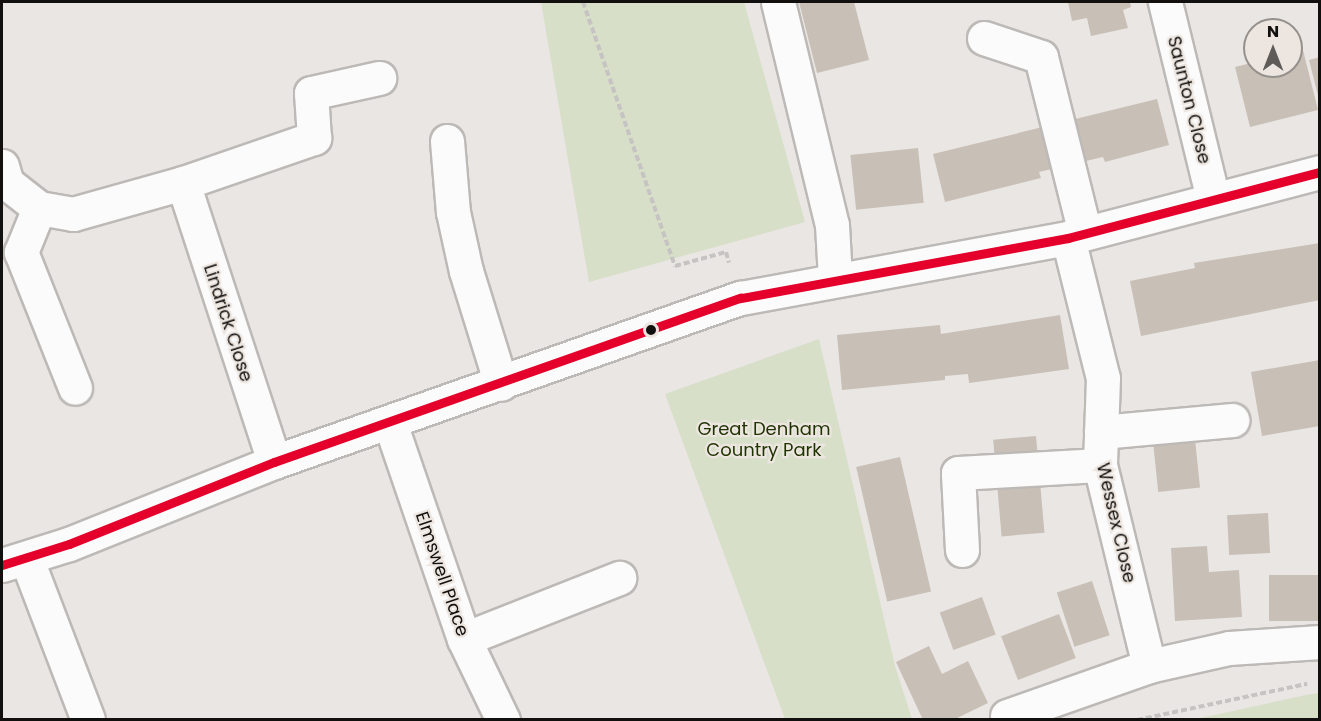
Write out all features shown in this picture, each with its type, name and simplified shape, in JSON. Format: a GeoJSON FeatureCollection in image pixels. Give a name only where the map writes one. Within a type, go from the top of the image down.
{"type":"FeatureCollection","features":[{"type":"Feature","properties":{"kind":"street"},"geometry":{"type":"LineString","coordinates":[[778,2],[832,225],[836,279]]}},
{"type":"Feature","properties":{"kind":"street","name":"Saunton Close"},"geometry":{"type":"LineString","coordinates":[[1165,2],[1213,199]]}},
{"type":"Feature","properties":{"kind":"street","name":"Wessex Close"},"geometry":{"type":"LineString","coordinates":[[984,38],[1041,57],[1103,378],[1100,465],[1149,666]]}},
{"type":"Feature","properties":{"kind":"street"},"geometry":{"type":"LineString","coordinates":[[2,166],[7,183],[39,208],[73,214],[183,183],[314,138],[312,93],[379,78]]}},
{"type":"Feature","properties":{"kind":"street"},"geometry":{"type":"LineString","coordinates":[[447,141],[453,212],[466,271],[501,384]]}},
{"type":"Feature","properties":{"kind":"street"},"geometry":{"type":"LineString","coordinates":[[87,719],[14,563],[274,462],[741,298],[1077,236],[1320,172]]}},
{"type":"Feature","properties":{"kind":"street","name":"Lindrick Close"},"geometry":{"type":"LineString","coordinates":[[183,183],[274,462]]}},
{"type":"Feature","properties":{"kind":"street"},"geometry":{"type":"LineString","coordinates":[[39,208],[11,254],[75,388]]}},
{"type":"Feature","properties":{"kind":"street"},"geometry":{"type":"LineString","coordinates":[[1101,432],[1232,420]]}},
{"type":"Feature","properties":{"kind":"street","name":"Elmswell Place"},"geometry":{"type":"LineString","coordinates":[[390,423],[464,639],[503,720]]}},
{"type":"Feature","properties":{"kind":"street"},"geometry":{"type":"LineString","coordinates":[[962,550],[958,473],[1100,465]]}},
{"type":"Feature","properties":{"kind":"street"},"geometry":{"type":"LineString","coordinates":[[464,639],[619,578]]}},
{"type":"Feature","properties":{"kind":"street"},"geometry":{"type":"LineString","coordinates":[[1007,716],[1149,666],[1229,648],[1320,642]]}},
{"type":"Feature","properties":{"kind":"path"},"geometry":{"type":"LineString","coordinates":[[583,2],[675,266],[726,252],[741,298]]}},
{"type":"Feature","properties":{"kind":"path"},"geometry":{"type":"LineString","coordinates":[[1137,720],[1310,684]]}},
{"type":"Feature","properties":{"kind":"green space"},"geometry":{"type":"Polygon","coordinates":[[[541,2],[744,2],[805,222],[589,282],[541,2]]]}},
{"type":"Feature","properties":{"kind":"green space","name":"Great Denham Country Park"},"geometry":{"type":"Polygon","coordinates":[[[819,339],[895,666],[912,719],[785,719],[665,394],[819,339]]]}},
{"type":"Feature","properties":{"kind":"green space"},"geometry":{"type":"Polygon","coordinates":[[[1319,693],[1319,719],[1196,719],[1306,695],[1319,693]]]}},
{"type":"Feature","properties":{"kind":"building"},"geometry":{"type":"Polygon","coordinates":[[[799,2],[854,2],[869,60],[817,73],[799,2]]]}},
{"type":"Feature","properties":{"kind":"building"},"geometry":{"type":"Polygon","coordinates":[[[1068,2],[1130,2],[1131,7],[1123,10],[1128,28],[1091,36],[1087,18],[1072,21],[1068,2]]]}},
{"type":"Feature","properties":{"kind":"building"},"geometry":{"type":"Polygon","coordinates":[[[1303,50],[1318,110],[1250,127],[1235,67],[1243,65],[1243,78],[1303,78],[1303,50]]]}},
{"type":"Feature","properties":{"kind":"building"},"geometry":{"type":"Polygon","coordinates":[[[1320,57],[1320,99],[1319,99],[1309,60],[1320,57]]]}},
{"type":"Feature","properties":{"kind":"building"},"geometry":{"type":"Polygon","coordinates":[[[1157,99],[1169,145],[1105,162],[1103,157],[1039,172],[1041,178],[945,202],[933,154],[1157,99]]]}},
{"type":"Feature","properties":{"kind":"building"},"geometry":{"type":"Polygon","coordinates":[[[918,148],[924,203],[856,210],[850,155],[918,148]]]}},
{"type":"Feature","properties":{"kind":"building"},"geometry":{"type":"Polygon","coordinates":[[[1320,243],[1320,300],[1141,336],[1130,281],[1195,268],[1194,263],[1320,243]]]}},
{"type":"Feature","properties":{"kind":"building"},"geometry":{"type":"Polygon","coordinates":[[[1060,315],[1069,369],[969,383],[968,374],[945,376],[945,380],[842,390],[837,335],[940,325],[941,334],[1060,315]]]}},
{"type":"Feature","properties":{"kind":"building"},"geometry":{"type":"Polygon","coordinates":[[[1320,360],[1320,426],[1262,436],[1251,372],[1320,360]]]}},
{"type":"Feature","properties":{"kind":"building"},"geometry":{"type":"Polygon","coordinates":[[[1192,411],[1200,488],[1158,492],[1150,415],[1192,411]]]}},
{"type":"Feature","properties":{"kind":"building"},"geometry":{"type":"Polygon","coordinates":[[[1036,436],[1044,533],[1002,536],[993,440],[1036,436]]]}},
{"type":"Feature","properties":{"kind":"building"},"geometry":{"type":"Polygon","coordinates":[[[900,457],[931,591],[887,602],[856,467],[900,457]]]}},
{"type":"Feature","properties":{"kind":"building"},"geometry":{"type":"Polygon","coordinates":[[[1268,513],[1270,553],[1229,555],[1227,515],[1268,513]]]}},
{"type":"Feature","properties":{"kind":"building"},"geometry":{"type":"Polygon","coordinates":[[[1207,546],[1209,572],[1239,570],[1242,617],[1175,621],[1171,548],[1207,546]]]}},
{"type":"Feature","properties":{"kind":"building"},"geometry":{"type":"Polygon","coordinates":[[[1269,575],[1320,575],[1320,621],[1269,621],[1269,575]]]}},
{"type":"Feature","properties":{"kind":"building"},"geometry":{"type":"Polygon","coordinates":[[[1092,581],[1110,635],[1074,647],[1057,592],[1092,581]]]}},
{"type":"Feature","properties":{"kind":"building"},"geometry":{"type":"Polygon","coordinates":[[[982,597],[996,635],[953,650],[940,612],[982,597]]]}},
{"type":"Feature","properties":{"kind":"building"},"geometry":{"type":"Polygon","coordinates":[[[1059,614],[1076,658],[1018,680],[1001,636],[1059,614]]]}},
{"type":"Feature","properties":{"kind":"building"},"geometry":{"type":"Polygon","coordinates":[[[929,646],[942,674],[968,661],[988,703],[953,720],[923,720],[896,662],[929,646]]]}},
{"type":"Feature","properties":{"kind":"transit line"},"geometry":{"type":"LineString","coordinates":[[2,565],[69,544],[274,462],[741,298],[1068,238],[1320,172]]}}]}
